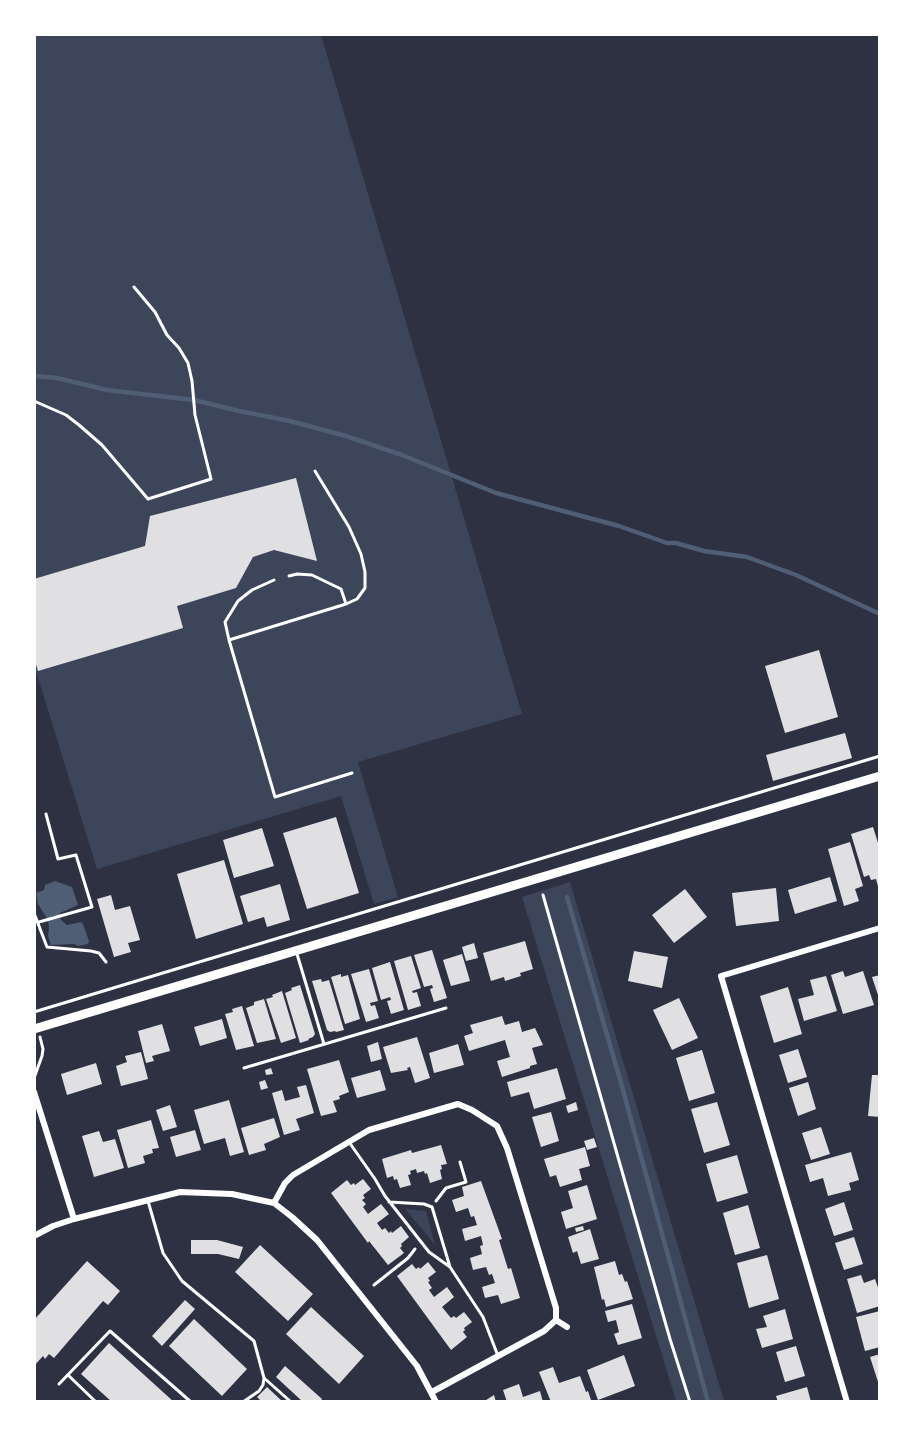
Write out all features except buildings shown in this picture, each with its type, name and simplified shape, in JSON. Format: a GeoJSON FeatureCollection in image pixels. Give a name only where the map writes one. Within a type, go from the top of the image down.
{"type":"FeatureCollection","features":[{"type":"Feature","properties":{"kind":"main road"},"geometry":{"type":"LineString","coordinates":[[34,1029],[879,776]]}},
{"type":"Feature","properties":{"kind":"street"},"geometry":{"type":"LineString","coordinates":[[847,1401],[721,976],[879,928]]}},
{"type":"Feature","properties":{"kind":"street"},"geometry":{"type":"LineString","coordinates":[[34,1092],[74,1219]]}},
{"type":"Feature","properties":{"kind":"street"},"geometry":{"type":"LineString","coordinates":[[274,1203],[289,1178],[369,1130],[452,1105],[465,1106],[492,1121],[505,1142],[556,1308],[556,1320],[544,1331],[432,1392]]}},
{"type":"Feature","properties":{"kind":"street"},"geometry":{"type":"LineString","coordinates":[[34,1236],[74,1219],[180,1192],[232,1194],[274,1203],[292,1216],[317,1240],[417,1366],[436,1401]]}},
{"type":"Feature","properties":{"kind":"street"},"geometry":{"type":"LineString","coordinates":[[556,1320],[567,1327]]}},
{"type":"Feature","properties":{"kind":"lane"},"geometry":{"type":"LineString","coordinates":[[229,640],[346,604],[357,599],[365,588],[365,572],[361,554],[349,527],[315,471]]}},
{"type":"Feature","properties":{"kind":"lane"},"geometry":{"type":"LineString","coordinates":[[289,576],[312,575],[341,589],[346,604]]}},
{"type":"Feature","properties":{"kind":"lane"},"geometry":{"type":"LineString","coordinates":[[274,580],[252,590],[238,601],[225,622],[275,797],[352,773]]}},
{"type":"Feature","properties":{"kind":"lane"},"geometry":{"type":"LineString","coordinates":[[296,951],[324,1044]]}},
{"type":"Feature","properties":{"kind":"lane"},"geometry":{"type":"LineString","coordinates":[[244,1068],[446,1008]]}},
{"type":"Feature","properties":{"kind":"lane"},"geometry":{"type":"LineString","coordinates":[[348,1141],[390,1202],[429,1252],[450,1267]]}},
{"type":"Feature","properties":{"kind":"lane"},"geometry":{"type":"LineString","coordinates":[[147,1200],[162,1253],[182,1281],[254,1341],[264,1378],[263,1385],[259,1391],[243,1401]]}},
{"type":"Feature","properties":{"kind":"lane"},"geometry":{"type":"LineString","coordinates":[[390,1202],[424,1204],[432,1207],[450,1267],[483,1317],[498,1356]]}},
{"type":"Feature","properties":{"kind":"lane"},"geometry":{"type":"LineString","coordinates":[[264,1378],[291,1401]]}},
{"type":"Feature","properties":{"kind":"path"},"geometry":{"type":"LineString","coordinates":[[34,402],[66,416],[79,425],[102,445],[148,499],[211,479],[195,415],[188,363],[179,348],[167,335],[155,312],[134,287]]}},
{"type":"Feature","properties":{"kind":"path"},"geometry":{"type":"LineString","coordinates":[[34,1012],[879,756]]}},
{"type":"Feature","properties":{"kind":"path"},"geometry":{"type":"LineString","coordinates":[[39,922],[92,907],[76,855],[58,859],[46,814]]}},
{"type":"Feature","properties":{"kind":"path"},"geometry":{"type":"LineString","coordinates":[[543,895],[670,1339],[690,1401]]}},
{"type":"Feature","properties":{"kind":"path"},"geometry":{"type":"LineString","coordinates":[[34,913],[47,947],[99,953],[106,962]]}},
{"type":"Feature","properties":{"kind":"path"},"geometry":{"type":"LineString","coordinates":[[34,1078],[43,1049]]}},
{"type":"Feature","properties":{"kind":"path"},"geometry":{"type":"LineString","coordinates":[[432,1207],[446,1188],[466,1182],[460,1162]]}},
{"type":"Feature","properties":{"kind":"path"},"geometry":{"type":"LineString","coordinates":[[374,1285],[408,1258],[421,1242]]}},
{"type":"Feature","properties":{"kind":"path"},"geometry":{"type":"LineString","coordinates":[[59,1384],[110,1331],[191,1401]]}},
{"type":"Feature","properties":{"kind":"path"},"geometry":{"type":"LineString","coordinates":[[68,1375],[96,1401]]}},
{"type":"Feature","properties":{"kind":"shaded area"},"geometry":{"type":"Polygon","coordinates":[[[34,35],[321,35],[522,714],[358,762],[398,897],[374,904],[341,796],[97,869],[35,668],[34,35]]]}},
{"type":"Feature","properties":{"kind":"shaded area"},"geometry":{"type":"Polygon","coordinates":[[[55,881],[72,887],[78,905],[60,913],[61,920],[67,925],[81,922],[89,941],[88,944],[51,945],[48,936],[48,920],[38,904],[36,893],[44,890],[45,885],[55,881]]]}},
{"type":"Feature","properties":{"kind":"shaded area"},"geometry":{"type":"Polygon","coordinates":[[[570,882],[724,1401],[676,1401],[522,897],[570,882]]]}},
{"type":"Feature","properties":{"kind":"shaded area"},"geometry":{"type":"Polygon","coordinates":[[[406,1210],[426,1211],[435,1245],[406,1210]]]}},
{"type":"Feature","properties":{"kind":"waterway"},"geometry":{"type":"LineString","coordinates":[[34,376],[57,378],[107,390],[194,400],[346,436],[402,455],[496,493],[619,526],[667,543],[747,557],[796,575],[880,614]]}},
{"type":"Feature","properties":{"kind":"waterway"},"geometry":{"type":"LineString","coordinates":[[567,897],[621,1083],[708,1402]]}}]}
